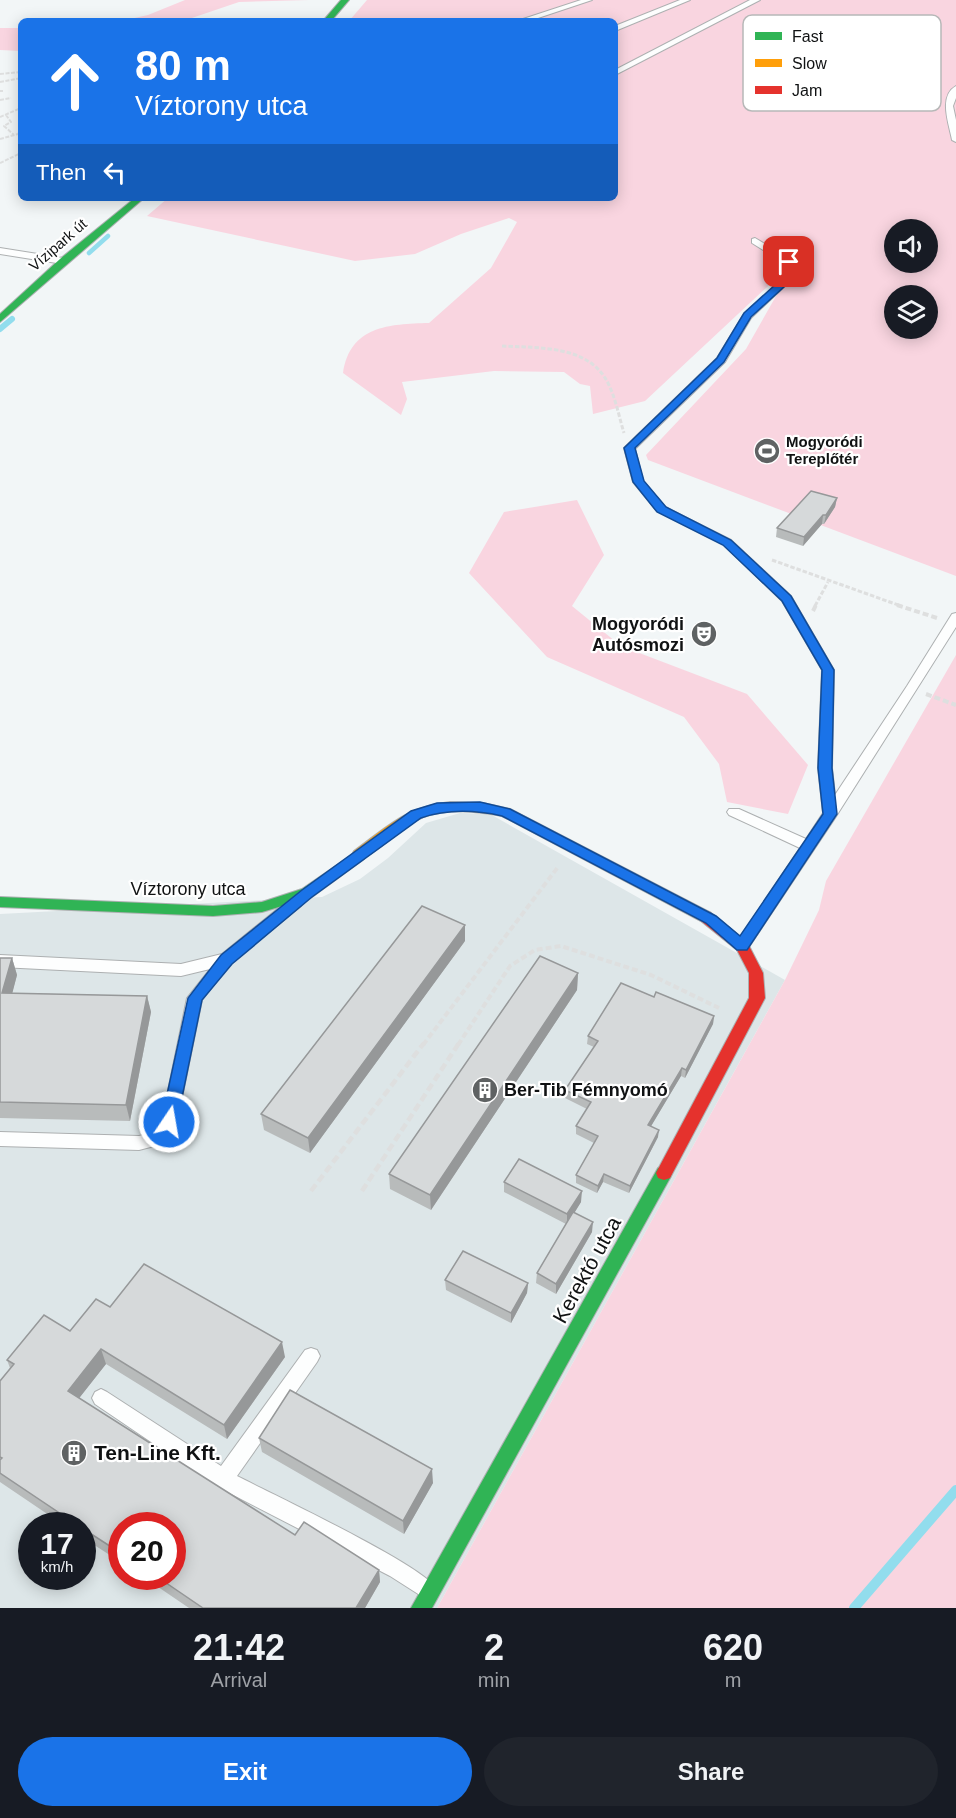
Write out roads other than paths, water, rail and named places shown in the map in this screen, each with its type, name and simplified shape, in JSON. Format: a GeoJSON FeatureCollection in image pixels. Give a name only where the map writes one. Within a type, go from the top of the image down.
{"type":"FeatureCollection","features":[{"type":"Feature","properties":{"kind":"street"},"geometry":{"type":"LineString","coordinates":[[330,18],[345,0]]}},
{"type":"Feature","properties":{"kind":"street","name":"Vízipark út"},"geometry":{"type":"LineString","coordinates":[[0,319],[63,261],[136,201]]}},
{"type":"Feature","properties":{"kind":"street","name":"Víztorony utca"},"geometry":{"type":"LineString","coordinates":[[0,902],[213,910],[262,907],[307,893],[416,814],[437,808],[480,807],[506,812],[711,920],[742,946]]}},
{"type":"Feature","properties":{"kind":"street","name":"Kerektó utca"},"geometry":{"type":"LineString","coordinates":[[426,1600],[636,1227],[757,998],[756,973],[742,946]]}},
{"type":"Feature","properties":{"kind":"lane"},"geometry":{"type":"LineString","coordinates":[[531,18],[588,0]]}},
{"type":"Feature","properties":{"kind":"lane"},"geometry":{"type":"LineString","coordinates":[[618,28],[686,0]]}},
{"type":"Feature","properties":{"kind":"lane"},"geometry":{"type":"LineString","coordinates":[[618,71],[756,0]]}},
{"type":"Feature","properties":{"kind":"lane"},"geometry":{"type":"LineString","coordinates":[[956,88],[949,106],[956,141]]}},
{"type":"Feature","properties":{"kind":"lane"},"geometry":{"type":"LineString","coordinates":[[755,241],[789,262],[781,285],[747,315],[721,360],[629,448],[639,482],[662,509],[727,542],[787,599],[828,670],[825,759],[830,814]]}},
{"type":"Feature","properties":{"kind":"lane"},"geometry":{"type":"LineString","coordinates":[[0,251],[63,261]]}},
{"type":"Feature","properties":{"kind":"lane"},"geometry":{"type":"LineString","coordinates":[[742,946],[912,689],[953,622]]}},
{"type":"Feature","properties":{"kind":"lane"},"geometry":{"type":"LineString","coordinates":[[735,812],[809,846]]}},
{"type":"Feature","properties":{"kind":"lane"},"geometry":{"type":"LineString","coordinates":[[0,1139],[139,1143],[156,1139],[169,1122],[195,998],[226,959],[307,893]]}},
{"type":"Feature","properties":{"kind":"lane"},"geometry":{"type":"LineString","coordinates":[[0,961],[181,970],[226,959]]}},
{"type":"Feature","properties":{"kind":"lane"},"geometry":{"type":"LineString","coordinates":[[223,1479],[311,1356]]}},
{"type":"Feature","properties":{"kind":"lane"},"geometry":{"type":"LineString","coordinates":[[101,1398],[223,1479],[397,1569],[426,1600]]}},
{"type":"Feature","properties":{"kind":"waterway"},"geometry":{"type":"LineString","coordinates":[[89,253],[108,236]]}},
{"type":"Feature","properties":{"kind":"waterway"},"geometry":{"type":"LineString","coordinates":[[0,329],[12,319]]}},
{"type":"Feature","properties":{"kind":"waterway"},"geometry":{"type":"LineString","coordinates":[[854,1608],[956,1490]]}},
{"type":"Feature","properties":{"kind":"place","name":"Mogyoródi Tereplőtér"},"geometry":{"type":"Point","coordinates":[767,451]}},
{"type":"Feature","properties":{"kind":"place","name":"Mogyoródi Autósmozi"},"geometry":{"type":"Point","coordinates":[704,634]}},
{"type":"Feature","properties":{"kind":"place","name":"Ber-Tib Fémnyomó"},"geometry":{"type":"Point","coordinates":[485,1090]}},
{"type":"Feature","properties":{"kind":"place","name":"Ten-Line Kft."},"geometry":{"type":"Point","coordinates":[74,1453]}}]}
